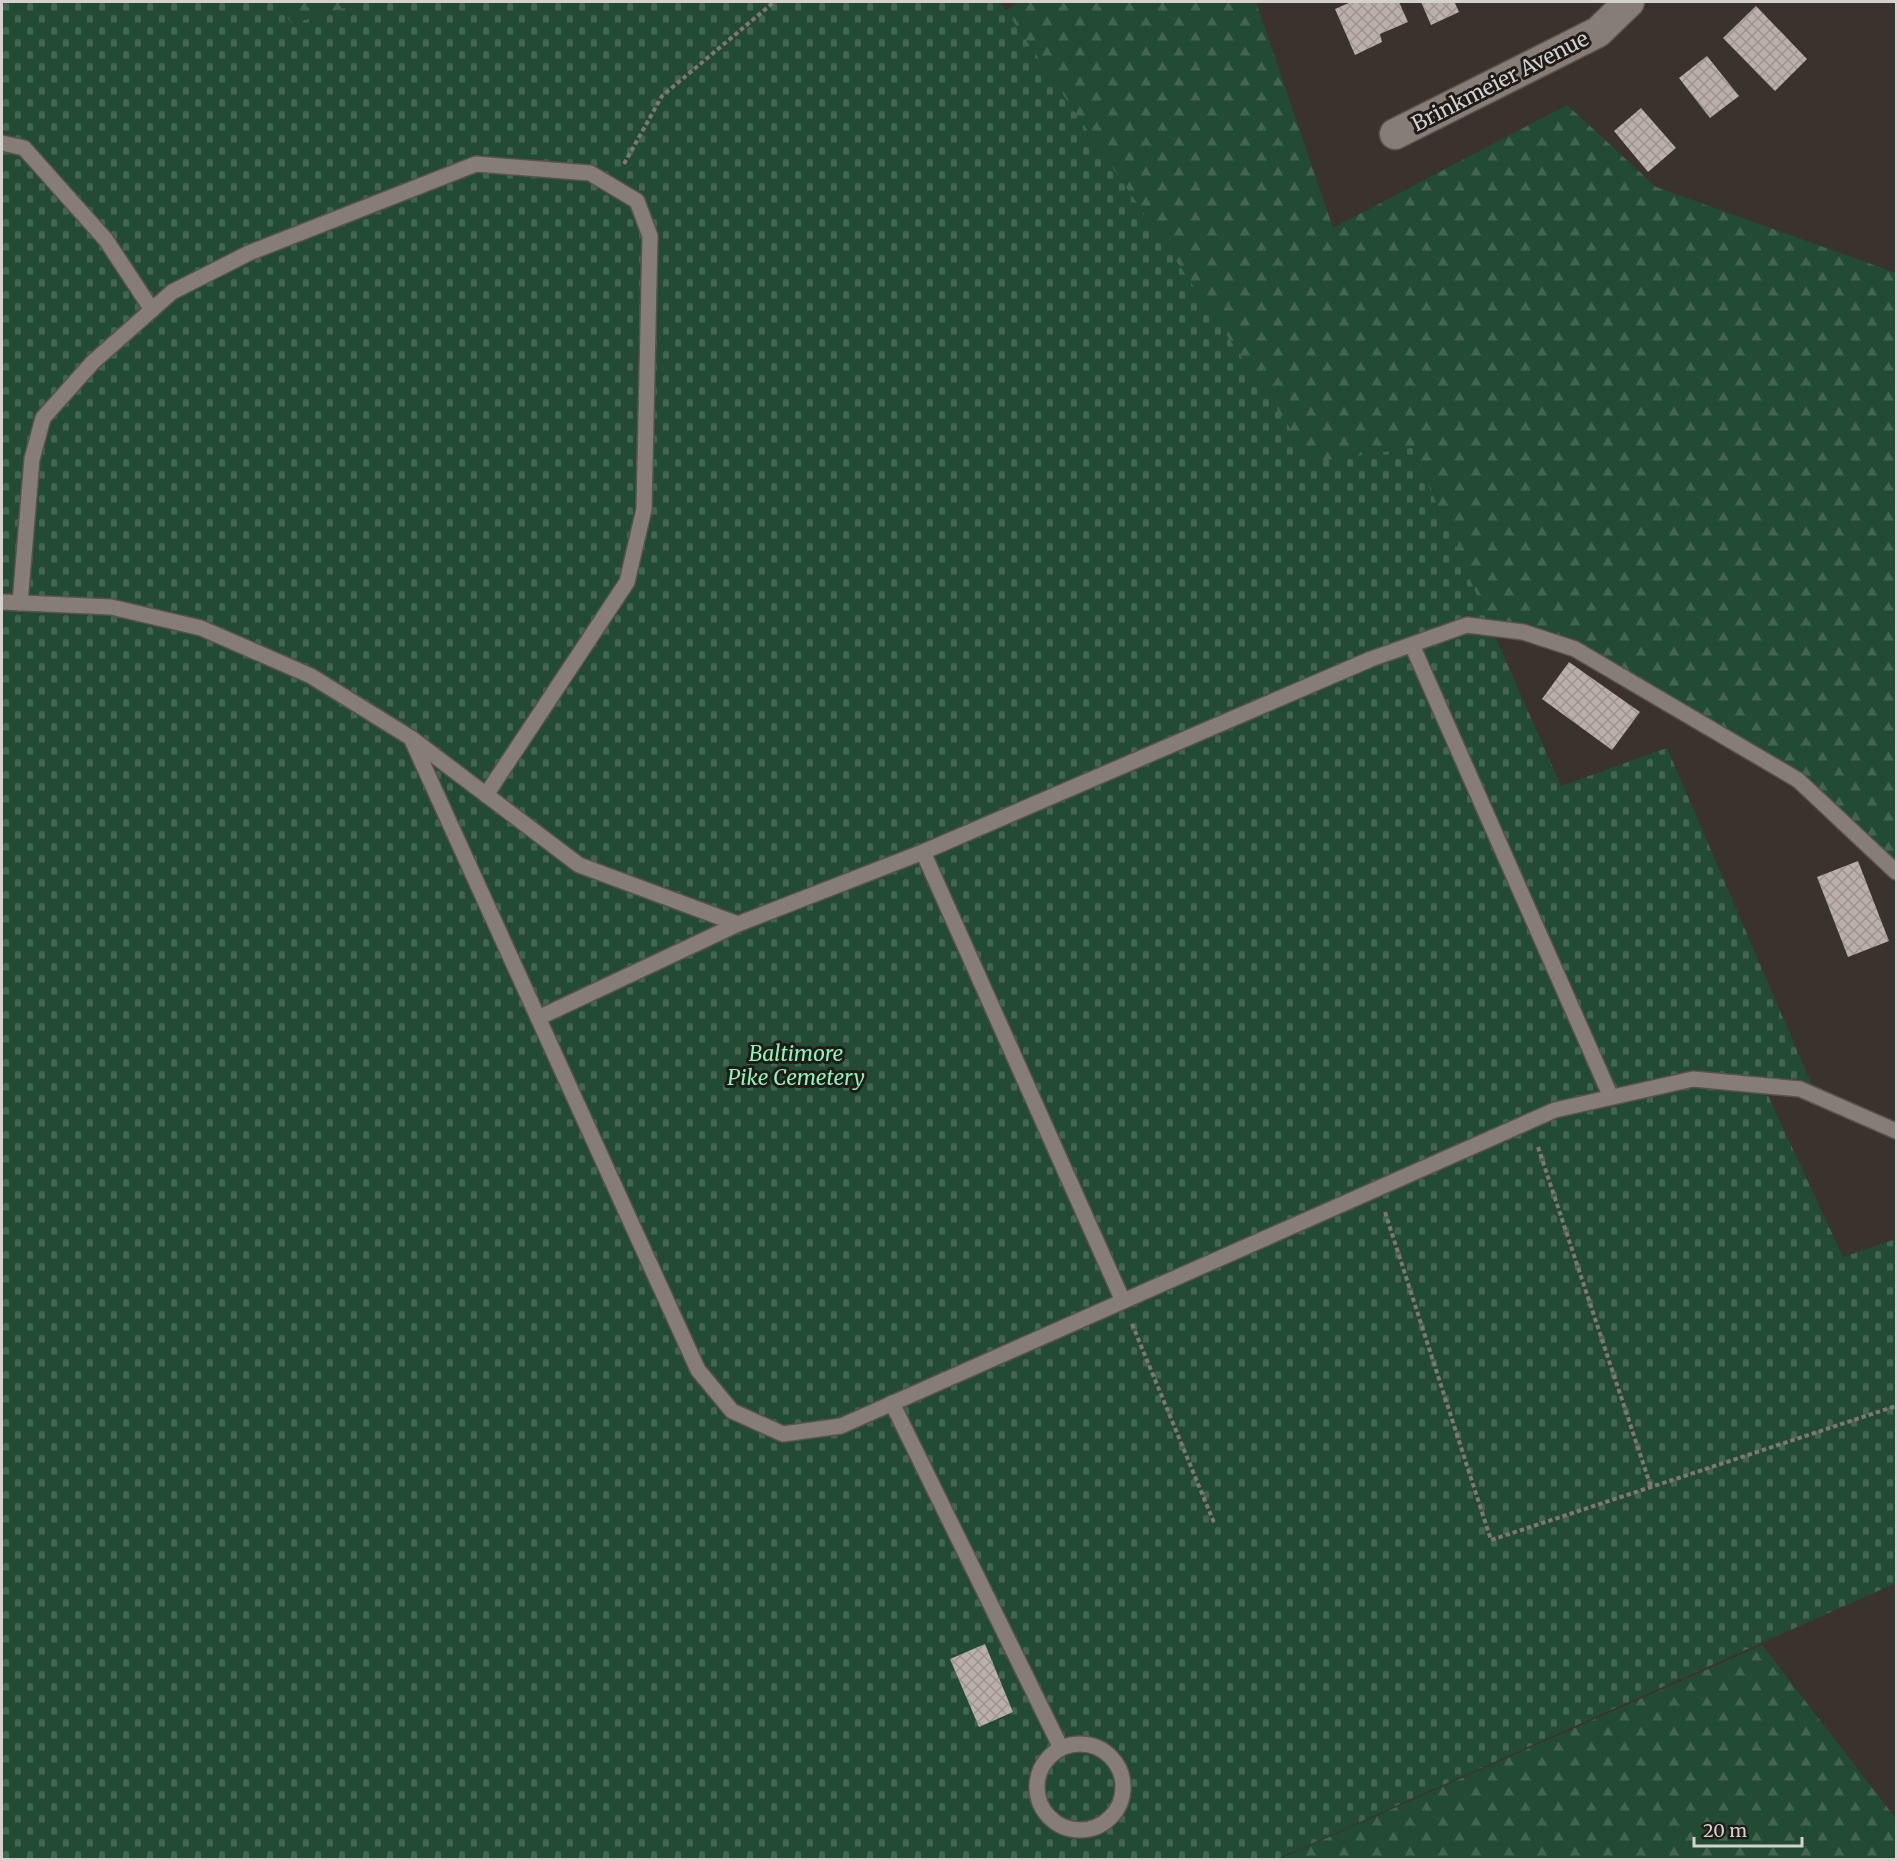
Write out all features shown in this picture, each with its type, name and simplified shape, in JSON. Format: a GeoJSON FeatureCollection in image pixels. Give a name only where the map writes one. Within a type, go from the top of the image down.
{"type":"FeatureCollection","features":[{"type":"Feature","properties":{"kind":"street","name":"Brinkmeier Avenue"},"geometry":{"type":"LineString","coordinates":[[1395,134],[1598,32],[1629,2]]}},
{"type":"Feature","properties":{"kind":"lane"},"geometry":{"type":"LineString","coordinates":[[2,142],[24,148],[99,231],[152,310]]}},
{"type":"Feature","properties":{"kind":"lane"},"geometry":{"type":"LineString","coordinates":[[20,603],[32,459],[43,418],[93,362],[172,292],[249,253],[476,164],[590,173],[637,201],[650,236],[644,509],[627,582],[486,795]]}},
{"type":"Feature","properties":{"kind":"lane"},"geometry":{"type":"LineString","coordinates":[[2,602],[111,607],[201,628],[311,676],[411,738],[579,866],[738,924]]}},
{"type":"Feature","properties":{"kind":"lane"},"geometry":{"type":"LineString","coordinates":[[538,1018],[738,924],[923,852],[1371,659],[1467,625],[1523,632],[1575,649],[1798,780],[1896,872]]}},
{"type":"Feature","properties":{"kind":"lane"},"geometry":{"type":"LineString","coordinates":[[1412,645],[1611,1097]]}},
{"type":"Feature","properties":{"kind":"lane"},"geometry":{"type":"LineString","coordinates":[[411,738],[698,1370],[732,1411],[783,1434],[841,1426],[1555,1110],[1693,1079],[1800,1089],[1896,1131]]}},
{"type":"Feature","properties":{"kind":"lane"},"geometry":{"type":"LineString","coordinates":[[923,852],[1123,1301]]}},
{"type":"Feature","properties":{"kind":"lane"},"geometry":{"type":"LineString","coordinates":[[892,1403],[1061,1748]]}},
{"type":"Feature","properties":{"kind":"lane"},"geometry":{"type":"LineString","coordinates":[[1075,1744],[1089,1744],[1103,1749],[1114,1759],[1121,1772],[1124,1786],[1122,1800],[1115,1814],[1105,1824],[1091,1830],[1077,1831],[1064,1828],[1051,1820],[1042,1809],[1037,1796],[1036,1782],[1045,1762],[1061,1748],[1075,1744]]}},
{"type":"Feature","properties":{"kind":"path"},"geometry":{"type":"LineString","coordinates":[[612,186],[662,96],[774,2]]}},
{"type":"Feature","properties":{"kind":"path"},"geometry":{"type":"LineString","coordinates":[[1529,1121],[1651,1487]]}},
{"type":"Feature","properties":{"kind":"path"},"geometry":{"type":"LineString","coordinates":[[1377,1188],[1491,1540],[1896,1406]]}},
{"type":"Feature","properties":{"kind":"path"},"geometry":{"type":"LineString","coordinates":[[1123,1301],[1215,1525]]}},
{"type":"Feature","properties":{"kind":"green space","name":"Baltimore Pike Cemetery"},"geometry":{"type":"Polygon","coordinates":[[[2,2],[275,2],[292,24],[364,2],[1000,2],[1313,462],[1412,448],[1561,786],[1667,748],[1817,1097],[1764,1087],[1843,1257],[1896,1239],[1896,1583],[1277,1859],[2,1860],[2,2]]]}},
{"type":"Feature","properties":{"kind":"green space"},"geometry":{"type":"Polygon","coordinates":[[[275,2],[364,2],[292,24],[275,2]]]}},
{"type":"Feature","properties":{"kind":"green space"},"geometry":{"type":"Polygon","coordinates":[[[1016,2],[1256,2],[1333,228],[1567,105],[1656,187],[1896,273],[1896,872],[1798,780],[1575,649],[1523,632],[760,651],[752,263],[1016,2]]]}},
{"type":"Feature","properties":{"kind":"green space"},"geometry":{"type":"Polygon","coordinates":[[[1762,1645],[1896,1819],[1896,1859],[1277,1860],[1762,1645]]]}},
{"type":"Feature","properties":{"kind":"building"},"geometry":{"type":"Polygon","coordinates":[[[1351,2],[1399,2],[1408,22],[1380,34],[1382,42],[1355,55],[1335,9],[1351,2]]]}},
{"type":"Feature","properties":{"kind":"building"},"geometry":{"type":"Polygon","coordinates":[[[1421,2],[1460,2],[1455,3],[1459,12],[1431,25],[1421,2]]]}},
{"type":"Feature","properties":{"kind":"building"},"geometry":{"type":"Polygon","coordinates":[[[1756,6],[1807,59],[1775,91],[1723,38],[1756,6]]]}},
{"type":"Feature","properties":{"kind":"building"},"geometry":{"type":"Polygon","coordinates":[[[1707,56],[1739,96],[1710,118],[1679,78],[1707,56]]]}},
{"type":"Feature","properties":{"kind":"building"},"geometry":{"type":"Polygon","coordinates":[[[1641,108],[1676,148],[1648,172],[1614,131],[1641,108]]]}},
{"type":"Feature","properties":{"kind":"building"},"geometry":{"type":"Polygon","coordinates":[[[1569,662],[1640,712],[1612,750],[1542,699],[1569,662]]]}},
{"type":"Feature","properties":{"kind":"building"},"geometry":{"type":"Polygon","coordinates":[[[1858,861],[1889,941],[1848,957],[1817,877],[1858,861]]]}},
{"type":"Feature","properties":{"kind":"building"},"geometry":{"type":"Polygon","coordinates":[[[985,1644],[1013,1712],[979,1727],[950,1659],[985,1644]]]}}]}
